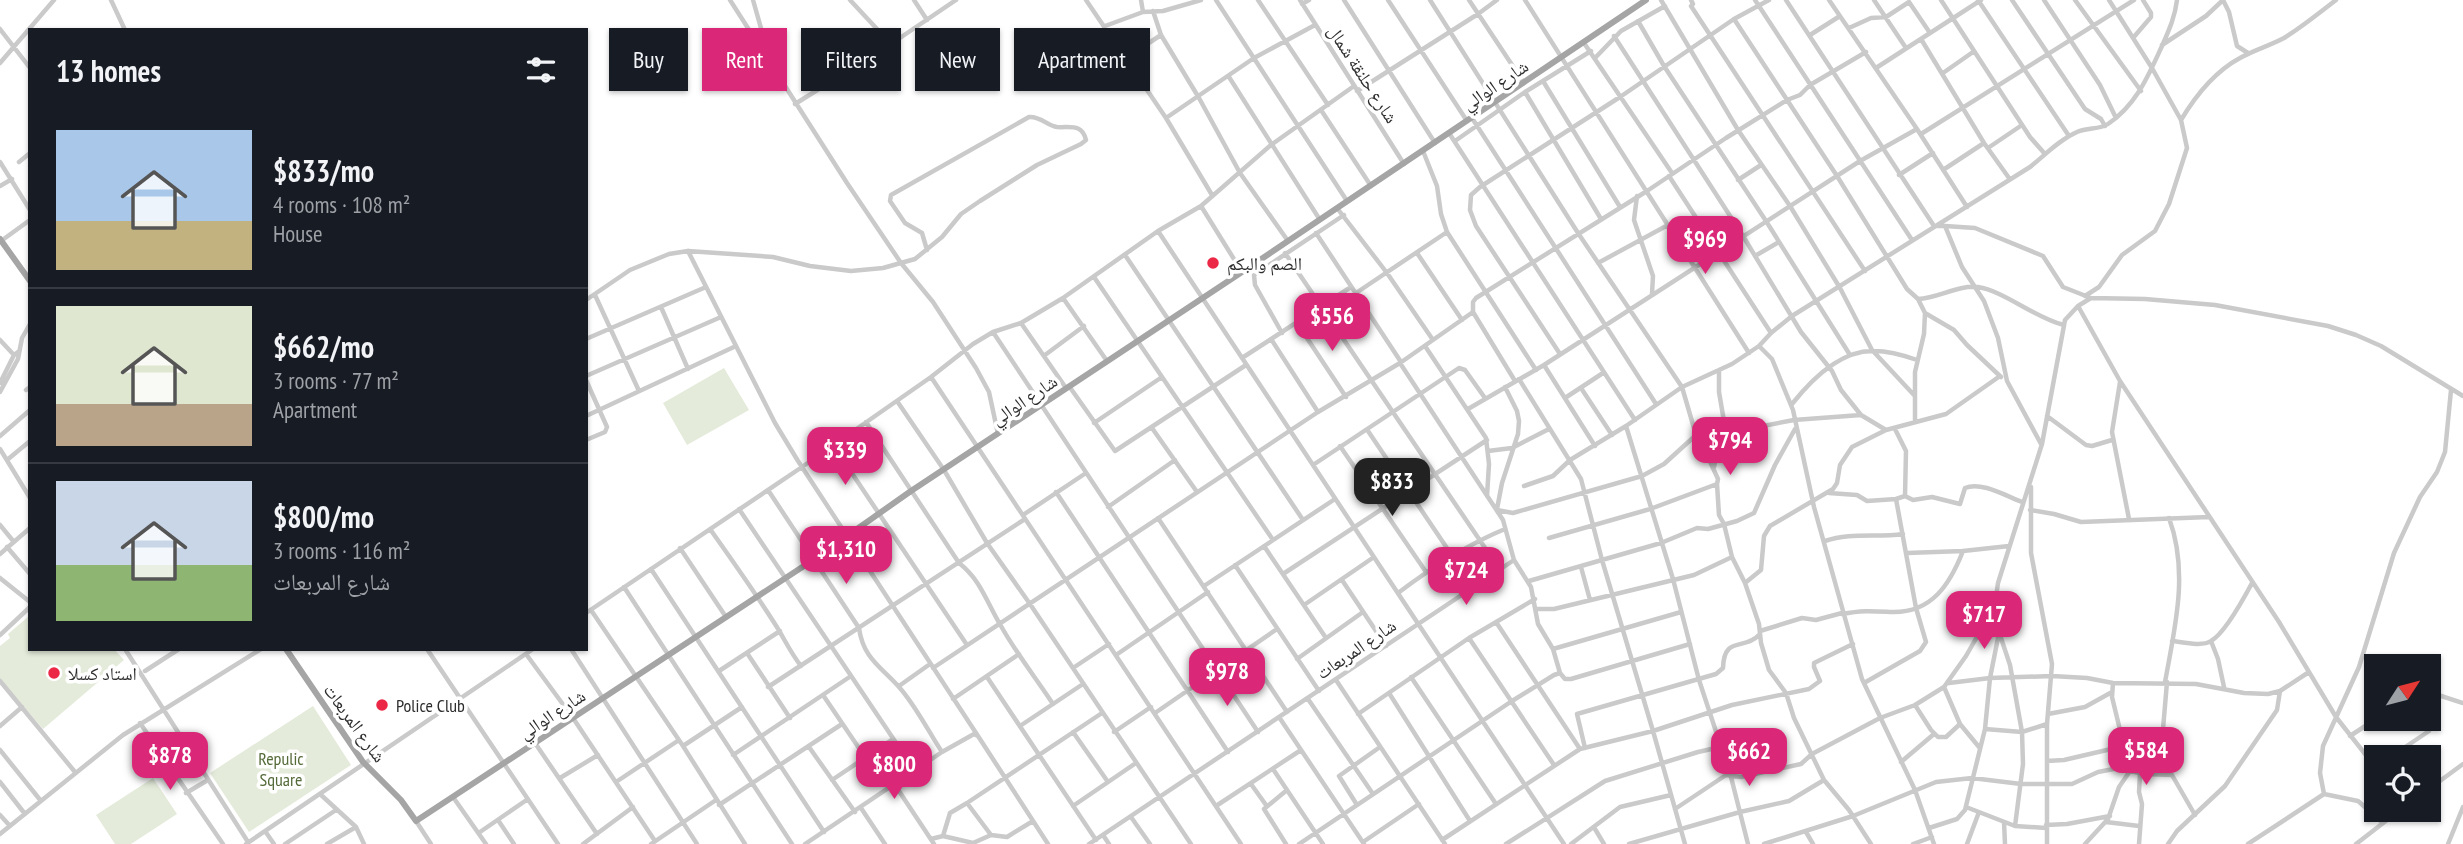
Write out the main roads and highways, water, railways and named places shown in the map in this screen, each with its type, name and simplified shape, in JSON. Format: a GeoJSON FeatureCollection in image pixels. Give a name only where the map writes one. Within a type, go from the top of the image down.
{"type":"FeatureCollection","features":[{"type":"Feature","properties":{"kind":"main road","name":"شارع الوالي"},"geometry":{"type":"LineString","coordinates":[[416,821],[697,637],[911,491],[1288,241],[1320,220],[1341,211],[1348,201],[1524,83],[1565,61],[1584,43],[1646,0]]}},
{"type":"Feature","properties":{"kind":"main road"},"geometry":{"type":"LineString","coordinates":[[0,240],[28,278]]}},
{"type":"Feature","properties":{"kind":"main road","name":"شارع المربعات"},"geometry":{"type":"LineString","coordinates":[[287,651],[363,762],[401,800],[416,821]]}},
{"type":"Feature","properties":{"kind":"place","name":"الصم والبكم"},"geometry":{"type":"Point","coordinates":[1213,263]}},
{"type":"Feature","properties":{"kind":"place","name":"استاد كسلا"},"geometry":{"type":"Point","coordinates":[54,673]}},
{"type":"Feature","properties":{"kind":"place","name":"Police Club"},"geometry":{"type":"Point","coordinates":[382,705]}},
{"type":"Feature","properties":{"kind":"park label","name":"Repulic Square"},"geometry":{"type":"Point","coordinates":[281,768]}}]}
